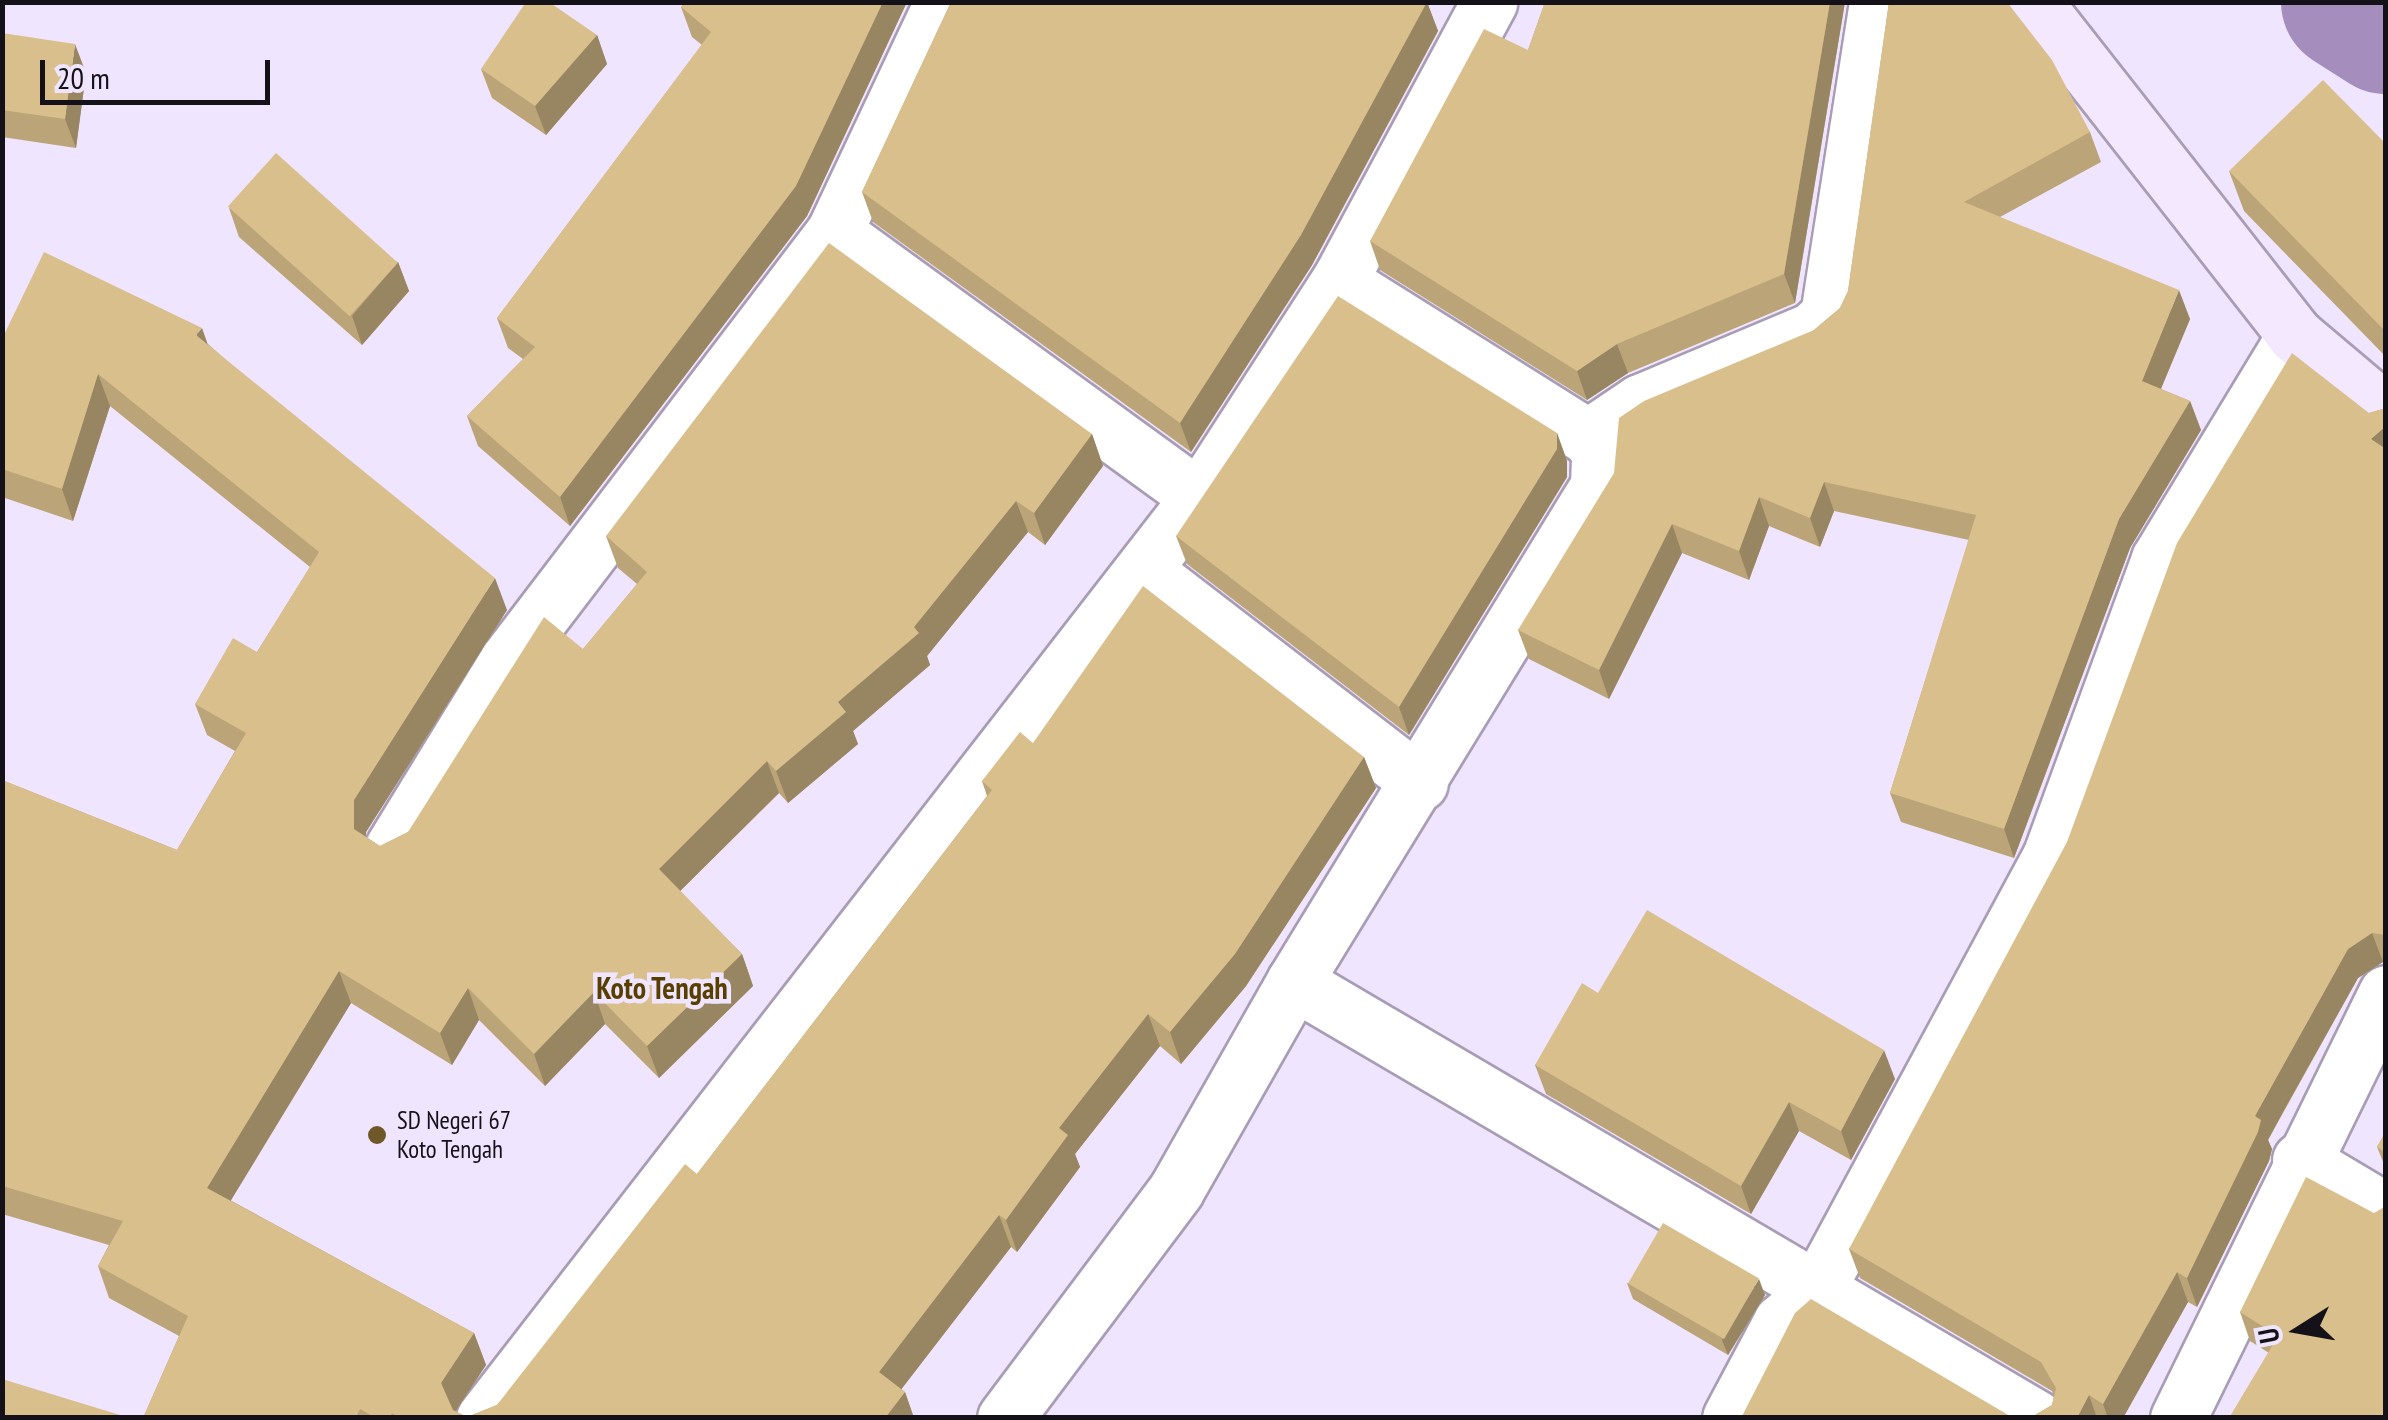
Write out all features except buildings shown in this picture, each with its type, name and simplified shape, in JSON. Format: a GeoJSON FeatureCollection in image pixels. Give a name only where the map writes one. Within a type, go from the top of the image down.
{"type":"FeatureCollection","features":[{"type":"Feature","properties":{"kind":"street"},"geometry":{"type":"LineString","coordinates":[[393,848],[507,661],[834,232],[942,2]]}},
{"type":"Feature","properties":{"kind":"street"},"geometry":{"type":"LineString","coordinates":[[484,1418],[1199,497],[1339,281],[1488,2]]}},
{"type":"Feature","properties":{"kind":"street"},"geometry":{"type":"LineString","coordinates":[[1588,437],[1640,402],[1812,330],[1828,315],[1877,2]]}},
{"type":"Feature","properties":{"kind":"street"},"geometry":{"type":"LineString","coordinates":[[2034,2],[2295,334],[2386,412]]}},
{"type":"Feature","properties":{"kind":"street"},"geometry":{"type":"LineString","coordinates":[[834,232],[1199,497]]}},
{"type":"Feature","properties":{"kind":"street"},"geometry":{"type":"LineString","coordinates":[[1005,1418],[1176,1190],[1294,982],[1420,783],[1598,486],[1602,468],[1588,437],[1339,281]]}},
{"type":"Feature","properties":{"kind":"street"},"geometry":{"type":"LineString","coordinates":[[1730,1418],[1781,1322],[1815,1293],[2050,857],[2159,559],[2295,334]]}},
{"type":"Feature","properties":{"kind":"street"},"geometry":{"type":"LineString","coordinates":[[1145,571],[1420,783]]}},
{"type":"Feature","properties":{"kind":"street"},"geometry":{"type":"LineString","coordinates":[[1294,982],[1815,1293],[2036,1418]]}},
{"type":"Feature","properties":{"kind":"street"},"geometry":{"type":"LineString","coordinates":[[2178,1418],[2300,1160],[2386,993]]}},
{"type":"Feature","properties":{"kind":"street"},"geometry":{"type":"LineString","coordinates":[[2300,1160],[2386,1211]]}},
{"type":"Feature","properties":{"kind":"waterway"},"geometry":{"type":"LineString","coordinates":[[2350,2],[2386,25]]}},
{"type":"Feature","properties":{"kind":"place","name":"SD Negeri 67 Koto Tengah"},"geometry":{"type":"Point","coordinates":[377,1135]}},
{"type":"Feature","properties":{"kind":"district","name":"Koto Tengah"},"geometry":{"type":"Point","coordinates":[662,988]}}]}
